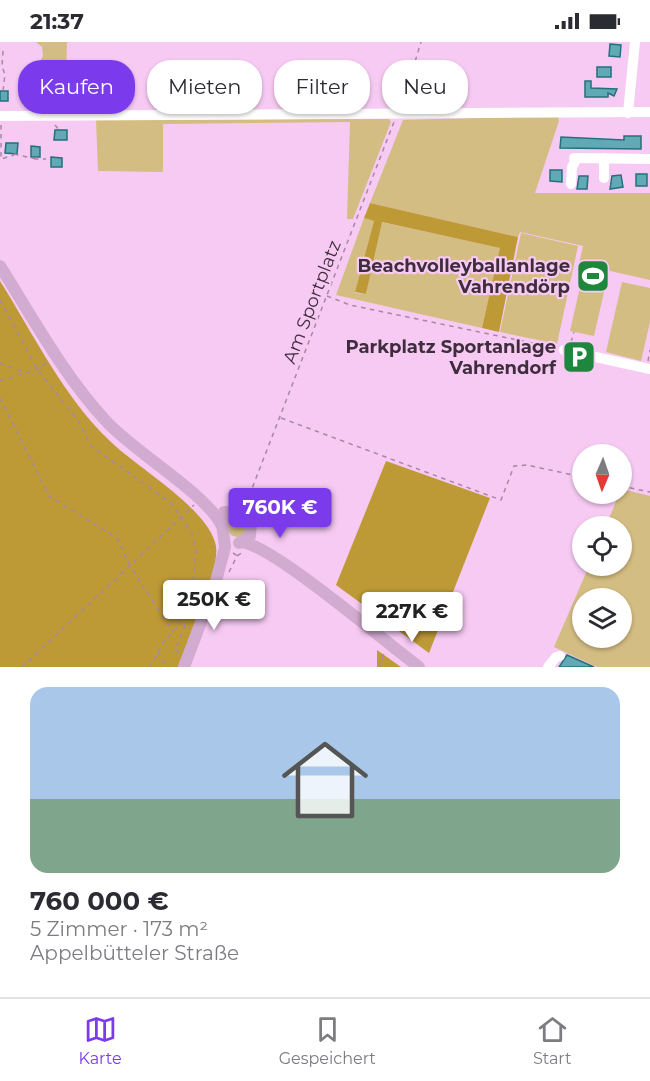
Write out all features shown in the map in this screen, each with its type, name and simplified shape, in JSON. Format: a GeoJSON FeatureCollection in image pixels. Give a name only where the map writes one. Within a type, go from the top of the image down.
{"type":"FeatureCollection","features":[{"type":"Feature","properties":{"kind":"main road"},"geometry":{"type":"LineString","coordinates":[[0,266],[57,355],[93,405],[119,435],[196,502],[240,549]]}},
{"type":"Feature","properties":{"kind":"main road"},"geometry":{"type":"LineString","coordinates":[[186,663],[218,587],[252,529],[252,523],[246,515],[222,512],[196,502]]}},
{"type":"Feature","properties":{"kind":"main road"},"geometry":{"type":"LineString","coordinates":[[218,587],[223,532],[226,517],[232,513]]}},
{"type":"Feature","properties":{"kind":"main road"},"geometry":{"type":"LineString","coordinates":[[252,529],[256,538],[283,563],[419,667]]}},
{"type":"Feature","properties":{"kind":"main road"},"geometry":{"type":"LineString","coordinates":[[240,549],[252,545],[283,563]]}},
{"type":"Feature","properties":{"kind":"street"},"geometry":{"type":"LineString","coordinates":[[628,113],[635,42]]}},
{"type":"Feature","properties":{"kind":"street"},"geometry":{"type":"LineString","coordinates":[[0,116],[382,112]]}},
{"type":"Feature","properties":{"kind":"street"},"geometry":{"type":"LineString","coordinates":[[468,112],[650,112]]}},
{"type":"Feature","properties":{"kind":"street"},"geometry":{"type":"LineString","coordinates":[[571,184],[572,166],[576,158],[650,159]]}},
{"type":"Feature","properties":{"kind":"street"},"geometry":{"type":"LineString","coordinates":[[604,158],[604,178]]}},
{"type":"Feature","properties":{"kind":"street"},"geometry":{"type":"LineString","coordinates":[[567,350],[648,368]]}},
{"type":"Feature","properties":{"kind":"street"},"geometry":{"type":"LineString","coordinates":[[218,587],[237,595]]}},
{"type":"Feature","properties":{"kind":"street"},"geometry":{"type":"LineString","coordinates":[[549,667],[556,657],[560,657]]}},
{"type":"Feature","properties":{"kind":"path","name":"Am Sportplatz"},"geometry":{"type":"LineString","coordinates":[[415,60],[421,42]]}},
{"type":"Feature","properties":{"kind":"path"},"geometry":{"type":"LineString","coordinates":[[3,51],[2,67],[5,74],[3,91]]}},
{"type":"Feature","properties":{"kind":"path","name":"Am Sportplatz"},"geometry":{"type":"LineString","coordinates":[[248,499],[398,114]]}},
{"type":"Feature","properties":{"kind":"path"},"geometry":{"type":"LineString","coordinates":[[0,116],[1,159],[14,154],[46,159]]}},
{"type":"Feature","properties":{"kind":"path"},"geometry":{"type":"LineString","coordinates":[[326,295],[350,305],[567,350],[574,332]]}},
{"type":"Feature","properties":{"kind":"path"},"geometry":{"type":"LineString","coordinates":[[0,300],[37,369],[79,422],[91,446],[171,503],[192,534],[196,551],[193,580],[173,633],[150,667]]}},
{"type":"Feature","properties":{"kind":"path"},"geometry":{"type":"LineString","coordinates":[[648,368],[650,350]]}},
{"type":"Feature","properties":{"kind":"path"},"geometry":{"type":"LineString","coordinates":[[0,381],[37,369],[57,355]]}},
{"type":"Feature","properties":{"kind":"path"},"geometry":{"type":"LineString","coordinates":[[0,363],[25,373]]}},
{"type":"Feature","properties":{"kind":"path"},"geometry":{"type":"LineString","coordinates":[[0,398],[49,496],[117,538],[130,566],[173,633]]}},
{"type":"Feature","properties":{"kind":"path"},"geometry":{"type":"LineString","coordinates":[[280,418],[501,500],[514,466],[527,465],[572,475]]}},
{"type":"Feature","properties":{"kind":"path"},"geometry":{"type":"LineString","coordinates":[[632,488],[650,492]]}},
{"type":"Feature","properties":{"kind":"path"},"geometry":{"type":"LineString","coordinates":[[22,667],[183,518],[196,502]]}},
{"type":"Feature","properties":{"kind":"path"},"geometry":{"type":"LineString","coordinates":[[218,587],[240,549]]}},
{"type":"Feature","properties":{"kind":"path"},"geometry":{"type":"LineString","coordinates":[[180,616],[185,625],[197,634]]}},
{"type":"Feature","properties":{"kind":"path"},"geometry":{"type":"LineString","coordinates":[[185,625],[175,650],[186,663]]}},
{"type":"Feature","properties":{"kind":"path"},"geometry":{"type":"LineString","coordinates":[[379,667],[387,643]]}},
{"type":"Feature","properties":{"kind":"path"},"geometry":{"type":"LineString","coordinates":[[158,652],[167,667]]}},
{"type":"Feature","properties":{"kind":"shaded area"},"geometry":{"type":"Polygon","coordinates":[[[36,42],[67,42],[66,60],[41,60],[43,56],[42,47],[36,42]]]}},
{"type":"Feature","properties":{"kind":"shaded area"},"geometry":{"type":"Polygon","coordinates":[[[558,116],[559,121],[535,193],[650,193],[650,280],[579,264],[583,246],[520,232],[518,237],[370,203],[403,120],[558,116]]]}},
{"type":"Feature","properties":{"kind":"shaded area"},"geometry":{"type":"Polygon","coordinates":[[[389,119],[391,122],[353,219],[347,219],[350,122],[163,124],[163,172],[98,171],[96,120],[389,119]]]}},
{"type":"Feature","properties":{"kind":"shaded area"},"geometry":{"type":"Polygon","coordinates":[[[370,203],[518,237],[499,332],[482,328],[500,248],[382,222],[366,294],[355,292],[374,221],[364,218],[370,203]]]}},
{"type":"Feature","properties":{"kind":"shaded area"},"geometry":{"type":"Polygon","coordinates":[[[364,218],[374,221],[355,293],[366,294],[381,222],[501,248],[482,328],[336,295],[364,218]]]}},
{"type":"Feature","properties":{"kind":"shaded area"},"geometry":{"type":"Polygon","coordinates":[[[521,233],[578,246],[557,344],[500,332],[521,233]]]}},
{"type":"Feature","properties":{"kind":"shaded area","name":"Beachvolleyballanlage Vahrendörp"},"geometry":{"type":"Polygon","coordinates":[[[581,266],[608,272],[605,286],[578,279],[581,266]]]}},
{"type":"Feature","properties":{"kind":"shaded area"},"geometry":{"type":"Polygon","coordinates":[[[0,281],[64,386],[94,425],[123,453],[187,504],[211,532],[216,546],[213,572],[178,667],[0,667],[0,281]]]}},
{"type":"Feature","properties":{"kind":"shaded area"},"geometry":{"type":"Polygon","coordinates":[[[622,282],[650,288],[650,322],[641,361],[606,352],[622,282]]]}},
{"type":"Feature","properties":{"kind":"shaded area"},"geometry":{"type":"Polygon","coordinates":[[[580,287],[604,292],[594,336],[570,331],[580,287]]]}},
{"type":"Feature","properties":{"kind":"shaded area"},"geometry":{"type":"Polygon","coordinates":[[[386,461],[490,498],[429,653],[336,585],[386,461]]]}},
{"type":"Feature","properties":{"kind":"shaded area"},"geometry":{"type":"Polygon","coordinates":[[[632,492],[650,496],[650,667],[597,667],[554,647],[572,605],[572,648],[632,648],[632,588],[579,588],[585,576],[632,576],[632,516],[610,516],[615,504],[632,504],[632,492]]]}},
{"type":"Feature","properties":{"kind":"shaded area"},"geometry":{"type":"Polygon","coordinates":[[[237,519],[243,522],[246,528],[243,534],[237,537],[231,534],[228,528],[231,522],[237,519]]]}},
{"type":"Feature","properties":{"kind":"shaded area"},"geometry":{"type":"Polygon","coordinates":[[[377,650],[401,667],[377,667],[377,650]]]}},
{"type":"Feature","properties":{"kind":"building"},"geometry":{"type":"Polygon","coordinates":[[[610,44],[621,45],[620,57],[609,56],[610,44]]]}},
{"type":"Feature","properties":{"kind":"building"},"geometry":{"type":"Polygon","coordinates":[[[597,67],[611,67],[611,77],[597,77],[597,67]]]}},
{"type":"Feature","properties":{"kind":"building"},"geometry":{"type":"Polygon","coordinates":[[[585,81],[591,81],[591,88],[617,89],[614,96],[608,93],[608,97],[585,97],[585,81]]]}},
{"type":"Feature","properties":{"kind":"building"},"geometry":{"type":"Polygon","coordinates":[[[0,91],[8,91],[8,101],[0,101],[0,91]]]}},
{"type":"Feature","properties":{"kind":"building"},"geometry":{"type":"Polygon","coordinates":[[[55,130],[67,130],[67,140],[54,140],[55,130]]]}},
{"type":"Feature","properties":{"kind":"building"},"geometry":{"type":"Polygon","coordinates":[[[624,136],[641,136],[641,149],[560,148],[561,137],[624,140],[624,136]]]}},
{"type":"Feature","properties":{"kind":"building"},"geometry":{"type":"Polygon","coordinates":[[[6,143],[18,143],[17,154],[5,153],[6,143]]]}},
{"type":"Feature","properties":{"kind":"building"},"geometry":{"type":"Polygon","coordinates":[[[31,146],[40,147],[40,157],[31,157],[31,146]]]}},
{"type":"Feature","properties":{"kind":"building"},"geometry":{"type":"Polygon","coordinates":[[[51,157],[62,158],[62,167],[51,167],[51,157]]]}},
{"type":"Feature","properties":{"kind":"building"},"geometry":{"type":"Polygon","coordinates":[[[550,170],[562,170],[562,182],[550,181],[550,170]]]}},
{"type":"Feature","properties":{"kind":"building"},"geometry":{"type":"Polygon","coordinates":[[[636,174],[647,174],[647,186],[636,186],[636,174]]]}},
{"type":"Feature","properties":{"kind":"building"},"geometry":{"type":"Polygon","coordinates":[[[621,175],[623,187],[610,189],[612,176],[621,175]]]}},
{"type":"Feature","properties":{"kind":"building"},"geometry":{"type":"Polygon","coordinates":[[[579,176],[588,176],[587,189],[577,189],[579,176]]]}},
{"type":"Feature","properties":{"kind":"building"},"geometry":{"type":"Polygon","coordinates":[[[567,655],[594,667],[559,667],[567,655]]]}},
{"type":"Feature","properties":{"kind":"place","name":"Beachvolleyballanlage Vahrendörp"},"geometry":{"type":"Point","coordinates":[593,276]}},
{"type":"Feature","properties":{"kind":"place","name":"Parkplatz Sportanlage Vahrendorf"},"geometry":{"type":"Point","coordinates":[579,357]}}]}
